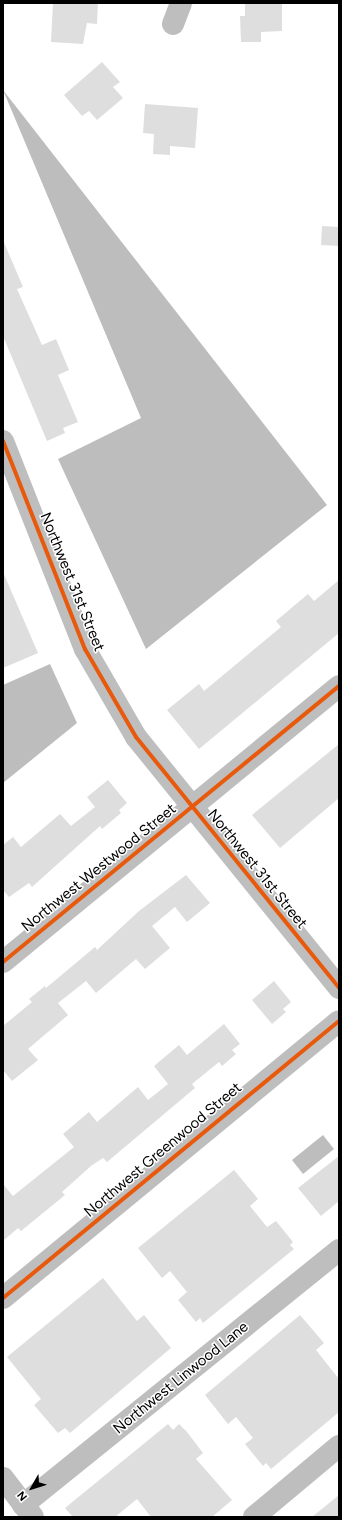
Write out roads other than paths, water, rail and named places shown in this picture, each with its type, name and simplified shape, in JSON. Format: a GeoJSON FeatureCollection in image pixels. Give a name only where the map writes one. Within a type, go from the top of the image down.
{"type":"FeatureCollection","features":[{"type":"Feature","properties":{"kind":"street"},"geometry":{"type":"LineString","coordinates":[[174,24],[181,3]]}},
{"type":"Feature","properties":{"kind":"street","name":"Northwest 31st Street"},"geometry":{"type":"LineString","coordinates":[[3,442],[85,649],[136,737],[191,808],[339,988]]}},
{"type":"Feature","properties":{"kind":"street","name":"Northwest Westwood Street"},"geometry":{"type":"LineString","coordinates":[[3,962],[339,686]]}},
{"type":"Feature","properties":{"kind":"street","name":"Northwest Greenwood Street"},"geometry":{"type":"LineString","coordinates":[[3,1298],[339,1021]]}},
{"type":"Feature","properties":{"kind":"street","name":"Northwest Linwood Lane"},"geometry":{"type":"LineString","coordinates":[[28,1511],[339,1250]]}},
{"type":"Feature","properties":{"kind":"street"},"geometry":{"type":"LineString","coordinates":[[254,1517],[339,1446]]}},
{"type":"Feature","properties":{"kind":"street"},"geometry":{"type":"LineString","coordinates":[[3,1478],[28,1511]]}}]}
